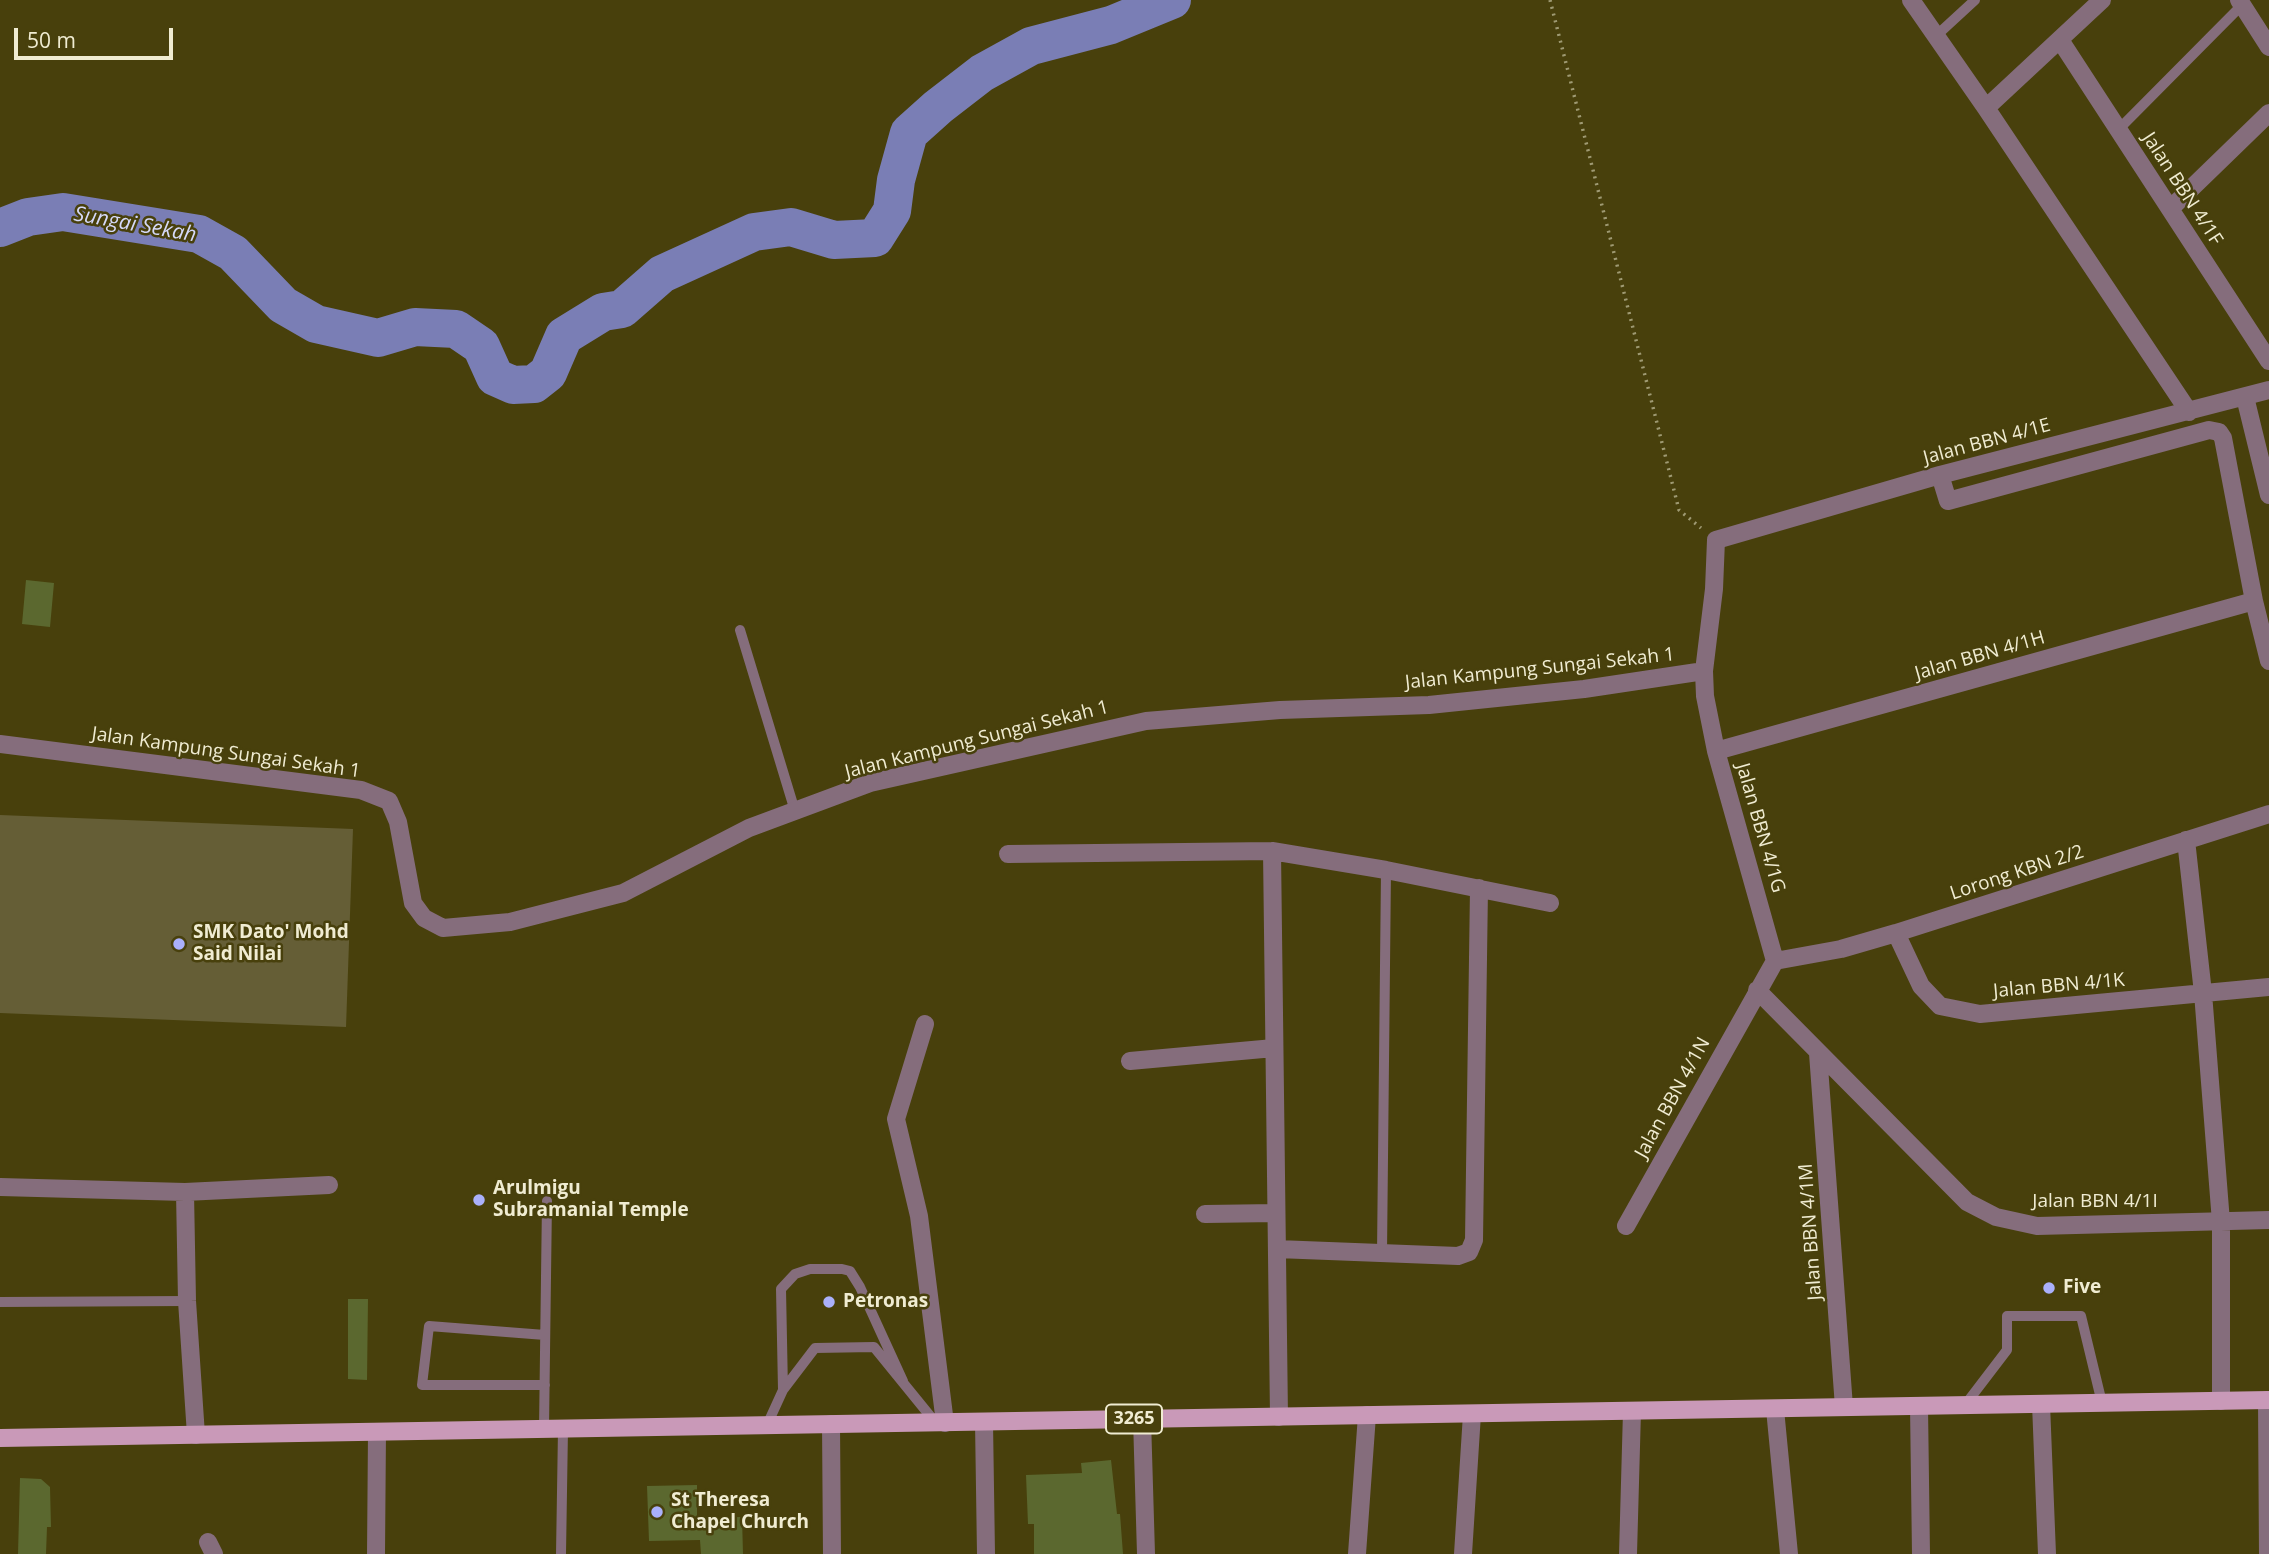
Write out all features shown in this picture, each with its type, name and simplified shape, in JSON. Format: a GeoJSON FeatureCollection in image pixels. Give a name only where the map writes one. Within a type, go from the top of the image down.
{"type":"FeatureCollection","features":[{"type":"Feature","properties":{"kind":"main road","name":"3265"},"geometry":{"type":"LineString","coordinates":[[0,1438],[2268,1400]]}},
{"type":"Feature","properties":{"kind":"street"},"geometry":{"type":"LineString","coordinates":[[1911,0],[2189,412]]}},
{"type":"Feature","properties":{"kind":"street"},"geometry":{"type":"LineString","coordinates":[[1986,108],[2102,0]]}},
{"type":"Feature","properties":{"kind":"street"},"geometry":{"type":"LineString","coordinates":[[2240,2],[2269,47]]}},
{"type":"Feature","properties":{"kind":"street","name":"Jalan BBN 4/1F"},"geometry":{"type":"LineString","coordinates":[[2060,40],[2269,361]]}},
{"type":"Feature","properties":{"kind":"street"},"geometry":{"type":"LineString","coordinates":[[2170,209],[2269,113]]}},
{"type":"Feature","properties":{"kind":"street","name":"Jalan BBN 4/1E"},"geometry":{"type":"LineString","coordinates":[[1716,540],[1940,475],[2269,390]]}},
{"type":"Feature","properties":{"kind":"street"},"geometry":{"type":"LineString","coordinates":[[2245,397],[2269,495]]}},
{"type":"Feature","properties":{"kind":"street"},"geometry":{"type":"LineString","coordinates":[[1940,475],[1948,501],[2208,430],[2219,432],[2223,438],[2254,601],[2269,661]]}},
{"type":"Feature","properties":{"kind":"street","name":"Jalan BBN 4/1G"},"geometry":{"type":"LineString","coordinates":[[1716,540],[1714,589],[1704,671],[1705,696],[1716,751],[1775,961]]}},
{"type":"Feature","properties":{"kind":"street","name":"Jalan BBN 4/1H"},"geometry":{"type":"LineString","coordinates":[[1716,751],[2254,601]]}},
{"type":"Feature","properties":{"kind":"street","name":"Jalan Kampung Sungai Sekah 1"},"geometry":{"type":"LineString","coordinates":[[0,744],[361,790],[389,801],[398,821],[413,903],[424,918],[443,928],[510,922],[623,893],[748,828],[870,783],[1146,721],[1280,710],[1429,705],[1584,689],[1704,671]]}},
{"type":"Feature","properties":{"kind":"street","name":"Lorong KBN 2/2"},"geometry":{"type":"LineString","coordinates":[[1775,961],[1841,949],[1896,933],[2269,814]]}},
{"type":"Feature","properties":{"kind":"street"},"geometry":{"type":"LineString","coordinates":[[2186,840],[2203,993],[2221,1222],[2221,1401]]}},
{"type":"Feature","properties":{"kind":"street"},"geometry":{"type":"LineString","coordinates":[[1272,851],[1279,1417]]}},
{"type":"Feature","properties":{"kind":"street"},"geometry":{"type":"LineString","coordinates":[[1008,854],[1272,851],[1387,870],[1550,903]]}},
{"type":"Feature","properties":{"kind":"street"},"geometry":{"type":"LineString","coordinates":[[1277,1249],[1458,1256],[1469,1252],[1474,1240],[1479,888]]}},
{"type":"Feature","properties":{"kind":"street","name":"Jalan BBN 4/1K"},"geometry":{"type":"LineString","coordinates":[[1896,933],[1921,986],[1940,1006],[1980,1014],[2269,987]]}},
{"type":"Feature","properties":{"kind":"street"},"geometry":{"type":"LineString","coordinates":[[1758,990],[1775,961]]}},
{"type":"Feature","properties":{"kind":"street","name":"Jalan BBN 4/1I"},"geometry":{"type":"LineString","coordinates":[[1758,990],[1967,1202],[1996,1217],[2037,1226],[2269,1220]]}},
{"type":"Feature","properties":{"kind":"street","name":"Jalan BBN 4/1N"},"geometry":{"type":"LineString","coordinates":[[1626,1226],[1758,990]]}},
{"type":"Feature","properties":{"kind":"street"},"geometry":{"type":"LineString","coordinates":[[925,1024],[896,1119],[919,1216],[940,1422]]}},
{"type":"Feature","properties":{"kind":"street"},"geometry":{"type":"LineString","coordinates":[[1130,1062],[1274,1048]]}},
{"type":"Feature","properties":{"kind":"street","name":"Jalan BBN 4/1M"},"geometry":{"type":"LineString","coordinates":[[1818,1053],[1844,1407]]}},
{"type":"Feature","properties":{"kind":"street"},"geometry":{"type":"LineString","coordinates":[[0,1187],[186,1192],[329,1185]]}},
{"type":"Feature","properties":{"kind":"street"},"geometry":{"type":"LineString","coordinates":[[186,1192],[187,1301],[196,1435]]}},
{"type":"Feature","properties":{"kind":"street"},"geometry":{"type":"LineString","coordinates":[[1205,1214],[1276,1213]]}},
{"type":"Feature","properties":{"kind":"street"},"geometry":{"type":"LineString","coordinates":[[2268,1400],[2268,1554]]}},
{"type":"Feature","properties":{"kind":"street"},"geometry":{"type":"LineString","coordinates":[[2041,1404],[2047,1554]]}},
{"type":"Feature","properties":{"kind":"street"},"geometry":{"type":"LineString","coordinates":[[1919,1406],[1921,1554]]}},
{"type":"Feature","properties":{"kind":"street"},"geometry":{"type":"LineString","coordinates":[[1775,1409],[1789,1554]]}},
{"type":"Feature","properties":{"kind":"street"},"geometry":{"type":"LineString","coordinates":[[1628,1554],[1632,1411]]}},
{"type":"Feature","properties":{"kind":"street"},"geometry":{"type":"LineString","coordinates":[[1463,1554],[1472,1413]]}},
{"type":"Feature","properties":{"kind":"street"},"geometry":{"type":"LineString","coordinates":[[1357,1554],[1367,1415]]}},
{"type":"Feature","properties":{"kind":"street"},"geometry":{"type":"LineString","coordinates":[[1142,1419],[1146,1554]]}},
{"type":"Feature","properties":{"kind":"street"},"geometry":{"type":"LineString","coordinates":[[984,1422],[986,1554]]}},
{"type":"Feature","properties":{"kind":"street"},"geometry":{"type":"LineString","coordinates":[[831,1424],[832,1554]]}},
{"type":"Feature","properties":{"kind":"street"},"geometry":{"type":"LineString","coordinates":[[376,1554],[377,1432]]}},
{"type":"Feature","properties":{"kind":"lane"},"geometry":{"type":"LineString","coordinates":[[1937,36],[1975,0]]}},
{"type":"Feature","properties":{"kind":"lane"},"geometry":{"type":"LineString","coordinates":[[2118,130],[2240,2]]}},
{"type":"Feature","properties":{"kind":"lane"},"geometry":{"type":"LineString","coordinates":[[740,630],[795,811]]}},
{"type":"Feature","properties":{"kind":"lane"},"geometry":{"type":"LineString","coordinates":[[1382,1253],[1387,870]]}},
{"type":"Feature","properties":{"kind":"lane"},"geometry":{"type":"LineString","coordinates":[[547,1201],[545,1385],[554,1429],[561,1554]]}},
{"type":"Feature","properties":{"kind":"lane"},"geometry":{"type":"LineString","coordinates":[[783,1390],[781,1289],[795,1274],[810,1269],[850,1271],[903,1381]]}},
{"type":"Feature","properties":{"kind":"lane"},"geometry":{"type":"LineString","coordinates":[[0,1302],[187,1301]]}},
{"type":"Feature","properties":{"kind":"lane"},"geometry":{"type":"LineString","coordinates":[[1965,1405],[2007,1350],[2007,1316],[2081,1316],[2102,1403]]}},
{"type":"Feature","properties":{"kind":"lane"},"geometry":{"type":"LineString","coordinates":[[545,1335],[429,1326],[422,1385],[545,1385]]}},
{"type":"Feature","properties":{"kind":"lane"},"geometry":{"type":"LineString","coordinates":[[767,1425],[783,1390],[816,1348],[874,1347],[940,1422]]}},
{"type":"Feature","properties":{"kind":"path"},"geometry":{"type":"LineString","coordinates":[[1550,0],[1679,510],[1716,540]]}},
{"type":"Feature","properties":{"kind":"shaded area","name":"SMK Dato' Mohd Said Nilai"},"geometry":{"type":"Polygon","coordinates":[[[0,815],[353,829],[346,1027],[0,1013],[0,815]]]}},
{"type":"Feature","properties":{"kind":"building"},"geometry":{"type":"Polygon","coordinates":[[[26,580],[54,583],[50,627],[22,624],[26,580]]]}},
{"type":"Feature","properties":{"kind":"building"},"geometry":{"type":"Polygon","coordinates":[[[348,1299],[368,1299],[367,1380],[348,1379],[348,1299]]]}},
{"type":"Feature","properties":{"kind":"building"},"geometry":{"type":"Polygon","coordinates":[[[1111,1460],[1123,1554],[1034,1554],[1034,1524],[1028,1524],[1026,1475],[1082,1473],[1081,1463],[1111,1460]]]}},
{"type":"Feature","properties":{"kind":"building"},"geometry":{"type":"Polygon","coordinates":[[[20,1478],[41,1479],[50,1487],[51,1527],[47,1527],[46,1554],[18,1554],[20,1478]]]}},
{"type":"Feature","properties":{"kind":"building"},"geometry":{"type":"Polygon","coordinates":[[[697,1485],[697,1518],[742,1517],[743,1554],[701,1554],[700,1540],[649,1541],[647,1486],[697,1485]]]}},
{"type":"Feature","properties":{"kind":"waterway","name":"Sungai Sekah"},"geometry":{"type":"LineString","coordinates":[[0,228],[28,217],[63,212],[199,234],[233,253],[283,305],[316,324],[378,338],[415,327],[456,329],[481,346],[495,377],[513,385],[534,384],[548,373],[564,336],[603,312],[622,309],[662,274],[754,232],[791,227],[834,240],[875,238],[892,211],[896,180],[909,133],[938,107],[982,73],[1031,46],[1111,25],[1172,0]]}},
{"type":"Feature","properties":{"kind":"place","name":"SMK Dato' Mohd Said Nilai"},"geometry":{"type":"Point","coordinates":[179,944]}},
{"type":"Feature","properties":{"kind":"place","name":"Arulmigu Subramanial Temple"},"geometry":{"type":"Point","coordinates":[479,1200]}},
{"type":"Feature","properties":{"kind":"place","name":"Five"},"geometry":{"type":"Point","coordinates":[2049,1288]}},
{"type":"Feature","properties":{"kind":"place","name":"Petronas"},"geometry":{"type":"Point","coordinates":[829,1302]}},
{"type":"Feature","properties":{"kind":"place","name":"St Theresa Chapel Church"},"geometry":{"type":"Point","coordinates":[657,1512]}}]}
